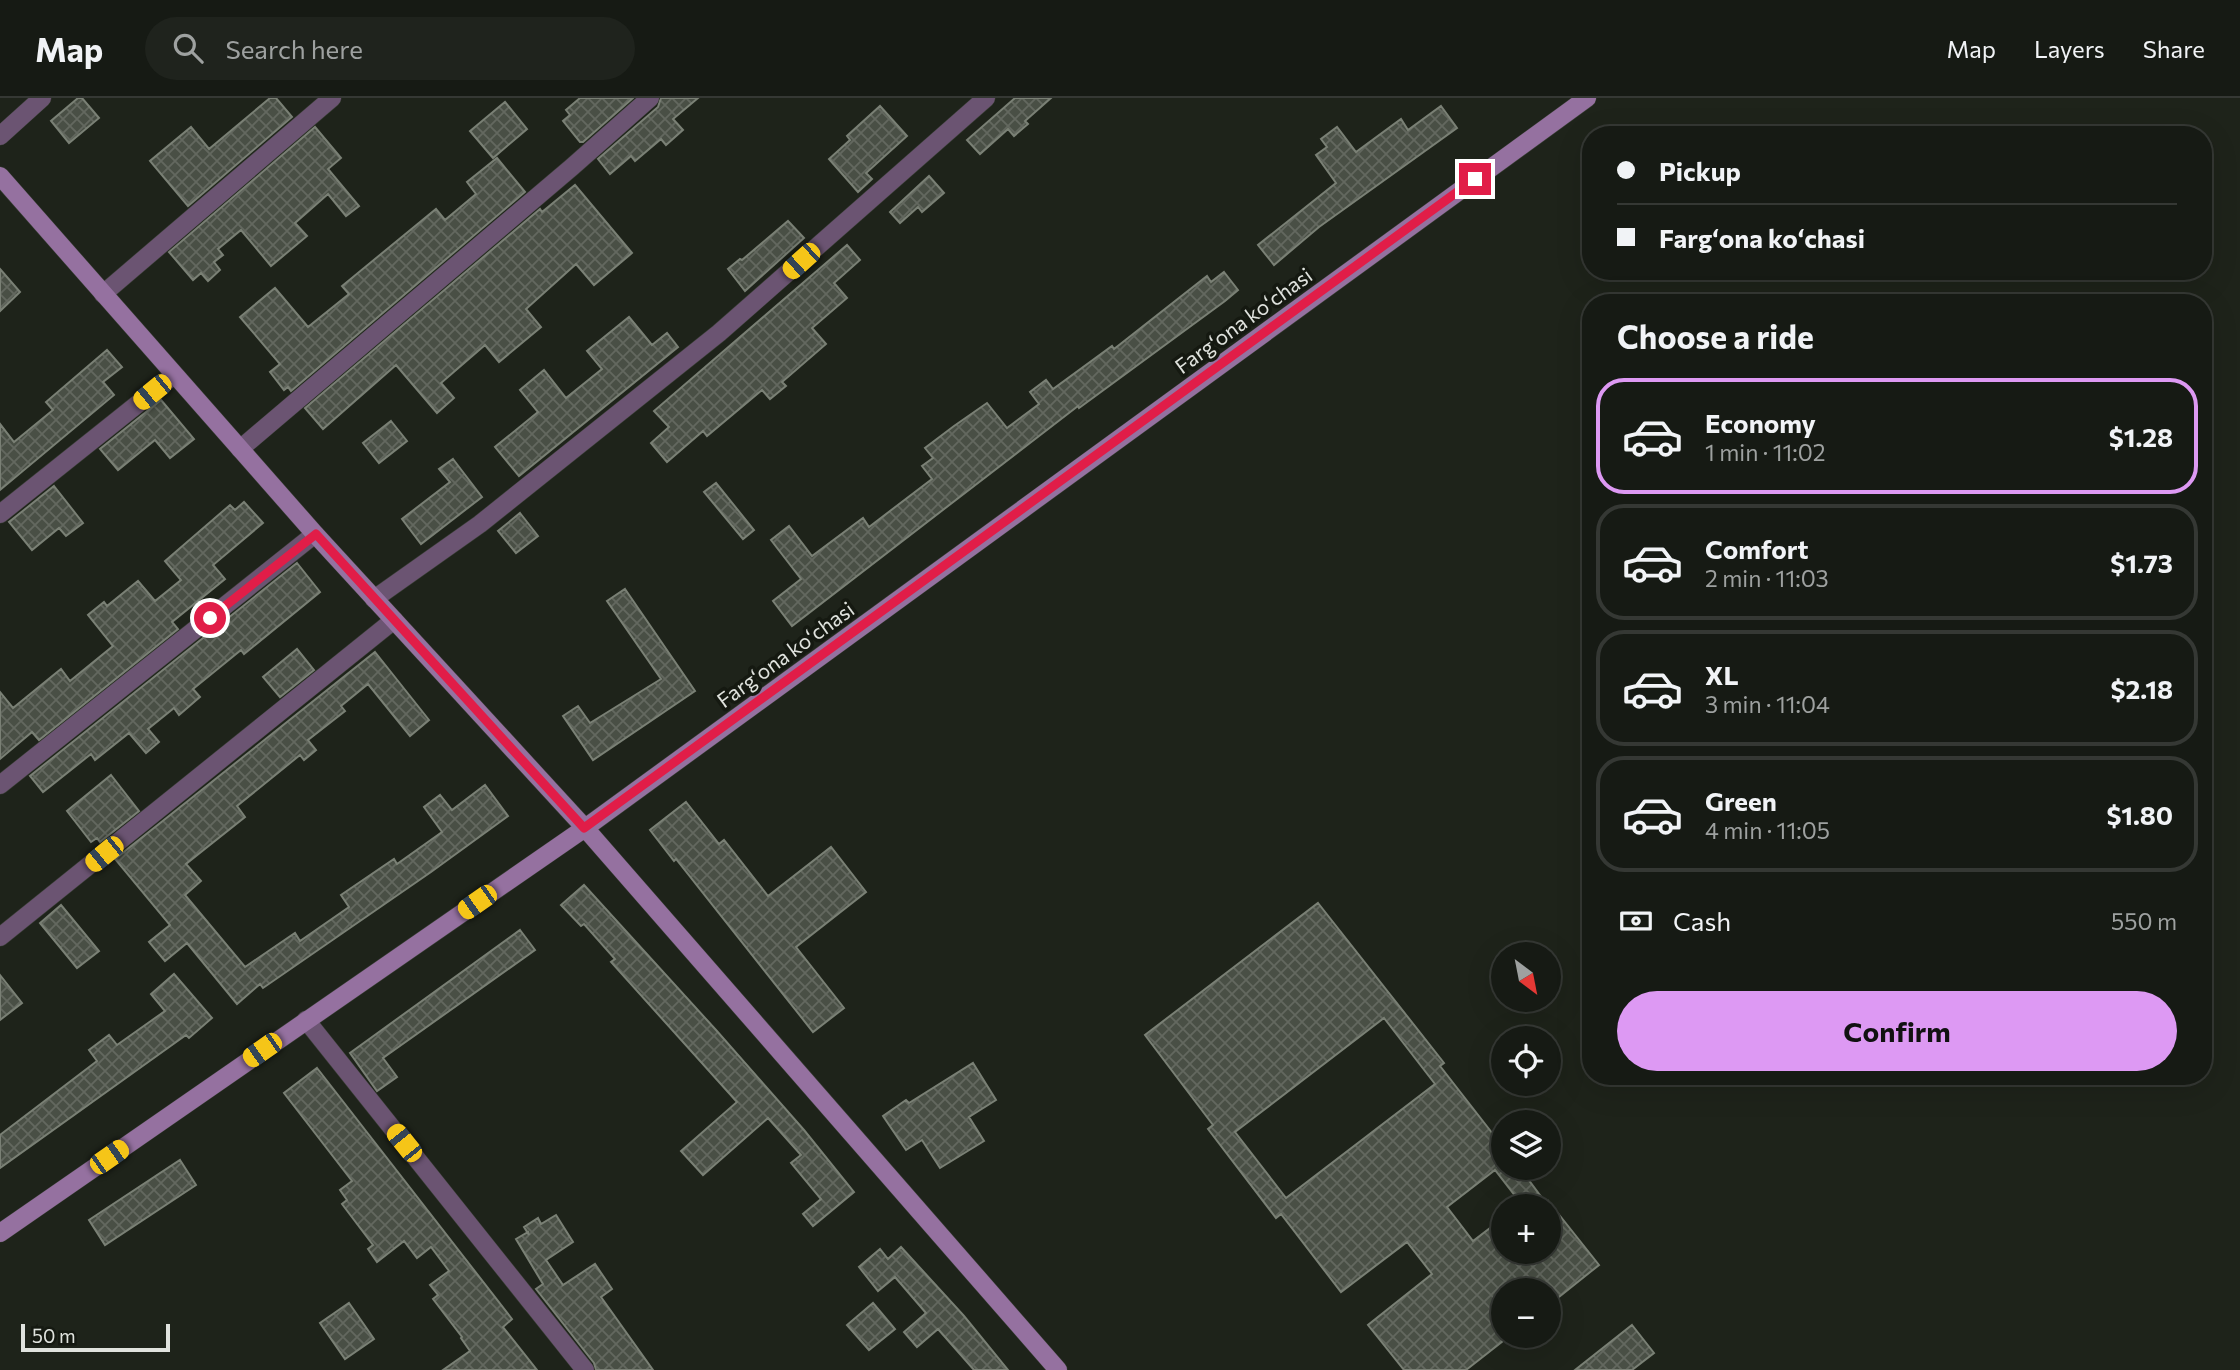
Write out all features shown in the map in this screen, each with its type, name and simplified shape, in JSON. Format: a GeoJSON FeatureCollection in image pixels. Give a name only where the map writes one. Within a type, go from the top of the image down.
{"type":"FeatureCollection","features":[{"type":"Feature","properties":{"kind":"street"},"geometry":{"type":"LineString","coordinates":[[0,136],[42,98]]}},
{"type":"Feature","properties":{"kind":"street"},"geometry":{"type":"LineString","coordinates":[[103,294],[332,98]]}},
{"type":"Feature","properties":{"kind":"street"},"geometry":{"type":"LineString","coordinates":[[240,449],[650,98]]}},
{"type":"Feature","properties":{"kind":"street"},"geometry":{"type":"LineString","coordinates":[[374,599],[480,524],[719,333],[986,98]]}},
{"type":"Feature","properties":{"kind":"street","name":"Fargʻona koʻchasi"},"geometry":{"type":"LineString","coordinates":[[0,1233],[584,828],[1587,98]]}},
{"type":"Feature","properties":{"kind":"street"},"geometry":{"type":"LineString","coordinates":[[0,176],[374,599],[584,828],[1058,1370]]}},
{"type":"Feature","properties":{"kind":"street"},"geometry":{"type":"LineString","coordinates":[[0,514],[174,375]]}},
{"type":"Feature","properties":{"kind":"street"},"geometry":{"type":"LineString","coordinates":[[0,785],[316,534]]}},
{"type":"Feature","properties":{"kind":"street"},"geometry":{"type":"LineString","coordinates":[[0,937],[394,620]]}},
{"type":"Feature","properties":{"kind":"street"},"geometry":{"type":"LineString","coordinates":[[306,1020],[585,1370]]}},
{"type":"Feature","properties":{"kind":"building"},"geometry":{"type":"Polygon","coordinates":[[[78,98],[82,98],[99,118],[69,143],[51,121],[78,98]]]}},
{"type":"Feature","properties":{"kind":"building"},"geometry":{"type":"Polygon","coordinates":[[[270,98],[276,98],[292,117],[188,206],[150,161],[191,127],[209,149],[270,98]]]}},
{"type":"Feature","properties":{"kind":"building"},"geometry":{"type":"Polygon","coordinates":[[[580,98],[633,98],[580,142],[563,121],[570,115],[566,110],[580,98]]]}},
{"type":"Feature","properties":{"kind":"building"},"geometry":{"type":"Polygon","coordinates":[[[661,98],[698,98],[673,119],[683,130],[666,145],[661,139],[635,161],[631,156],[610,174],[598,159],[658,107],[661,98]]]}},
{"type":"Feature","properties":{"kind":"building"},"geometry":{"type":"Polygon","coordinates":[[[1015,98],[1051,98],[1025,121],[1028,124],[1014,136],[1008,129],[980,154],[967,140],[1015,98]]]}},
{"type":"Feature","properties":{"kind":"building"},"geometry":{"type":"Polygon","coordinates":[[[505,102],[527,129],[493,158],[470,131],[505,102]]]}},
{"type":"Feature","properties":{"kind":"building"},"geometry":{"type":"Polygon","coordinates":[[[880,106],[907,136],[866,173],[872,179],[858,192],[829,159],[850,140],[847,136],[880,106]]]}},
{"type":"Feature","properties":{"kind":"building"},"geometry":{"type":"Polygon","coordinates":[[[1441,106],[1457,128],[1319,227],[1274,265],[1258,245],[1336,183],[1316,155],[1327,147],[1321,139],[1337,127],[1356,152],[1401,119],[1408,130],[1441,106]]]}},
{"type":"Feature","properties":{"kind":"building"},"geometry":{"type":"Polygon","coordinates":[[[315,127],[341,158],[328,169],[359,206],[346,216],[328,194],[295,223],[307,236],[271,266],[241,230],[218,249],[223,255],[214,262],[220,270],[208,281],[201,273],[193,280],[169,252],[315,127]]]}},
{"type":"Feature","properties":{"kind":"building"},"geometry":{"type":"Polygon","coordinates":[[[497,158],[525,192],[291,391],[288,387],[284,390],[270,372],[280,364],[240,317],[275,288],[308,327],[349,294],[342,286],[436,209],[445,220],[476,194],[467,182],[497,158]]]}},
{"type":"Feature","properties":{"kind":"building"},"geometry":{"type":"Polygon","coordinates":[[[929,176],[944,193],[922,212],[918,207],[900,223],[890,212],[929,176]]]}},
{"type":"Feature","properties":{"kind":"building"},"geometry":{"type":"Polygon","coordinates":[[[575,185],[632,253],[594,285],[576,264],[526,309],[541,327],[499,362],[485,345],[441,383],[454,398],[437,413],[396,365],[323,429],[305,408],[540,209],[542,212],[575,185]]]}},
{"type":"Feature","properties":{"kind":"building"},"geometry":{"type":"Polygon","coordinates":[[[788,221],[804,238],[745,291],[728,269],[788,221]]]}},
{"type":"Feature","properties":{"kind":"building"},"geometry":{"type":"Polygon","coordinates":[[[847,245],[860,260],[834,283],[847,298],[812,328],[826,344],[782,382],[786,386],[770,399],[762,390],[707,436],[703,431],[667,462],[651,443],[669,427],[654,411],[847,245]]]}},
{"type":"Feature","properties":{"kind":"building"},"geometry":{"type":"Polygon","coordinates":[[[0,269],[20,292],[0,311],[0,269]]]}},
{"type":"Feature","properties":{"kind":"building"},"geometry":{"type":"Polygon","coordinates":[[[1224,272],[1238,290],[1225,301],[1079,408],[1078,406],[792,626],[773,601],[801,579],[771,540],[789,526],[812,556],[863,518],[869,527],[932,479],[922,466],[933,458],[925,448],[954,426],[987,403],[1007,428],[1039,404],[1030,392],[1046,380],[1053,389],[1112,346],[1114,349],[1207,276],[1211,282],[1224,272]]]}},
{"type":"Feature","properties":{"kind":"building"},"geometry":{"type":"Polygon","coordinates":[[[629,317],[652,345],[667,333],[678,347],[519,476],[495,447],[538,412],[520,390],[544,370],[566,398],[602,369],[587,351],[629,317]]]}},
{"type":"Feature","properties":{"kind":"building"},"geometry":{"type":"Polygon","coordinates":[[[107,350],[122,367],[103,382],[114,395],[0,490],[0,424],[14,442],[53,410],[46,402],[107,350]]]}},
{"type":"Feature","properties":{"kind":"building"},"geometry":{"type":"Polygon","coordinates":[[[161,400],[194,439],[170,458],[155,440],[118,470],[100,449],[161,400]]]}},
{"type":"Feature","properties":{"kind":"building"},"geometry":{"type":"Polygon","coordinates":[[[391,421],[407,441],[379,463],[363,443],[391,421]]]}},
{"type":"Feature","properties":{"kind":"building"},"geometry":{"type":"Polygon","coordinates":[[[453,459],[482,497],[421,544],[402,519],[450,482],[439,469],[453,459]]]}},
{"type":"Feature","properties":{"kind":"building"},"geometry":{"type":"Polygon","coordinates":[[[716,483],[754,530],[743,539],[704,492],[716,483]]]}},
{"type":"Feature","properties":{"kind":"building"},"geometry":{"type":"Polygon","coordinates":[[[54,486],[83,523],[66,536],[59,528],[32,550],[9,522],[54,486]]]}},
{"type":"Feature","properties":{"kind":"building"},"geometry":{"type":"Polygon","coordinates":[[[244,502],[263,523],[213,565],[225,579],[172,622],[178,629],[39,740],[32,732],[0,759],[0,692],[13,708],[61,669],[70,681],[113,646],[88,615],[104,602],[107,606],[138,581],[155,601],[181,580],[165,561],[230,505],[235,510],[244,502]]]}},
{"type":"Feature","properties":{"kind":"building"},"geometry":{"type":"Polygon","coordinates":[[[520,513],[538,536],[516,553],[498,531],[520,513]]]}},
{"type":"Feature","properties":{"kind":"building"},"geometry":{"type":"Polygon","coordinates":[[[297,563],[320,592],[244,654],[241,650],[193,689],[200,697],[179,715],[174,708],[148,729],[159,742],[146,753],[129,733],[95,760],[91,754],[43,792],[30,776],[297,563]]]}},
{"type":"Feature","properties":{"kind":"building"},"geometry":{"type":"Polygon","coordinates":[[[625,589],[695,691],[593,760],[563,716],[578,706],[590,723],[661,679],[607,601],[625,589]]]}},
{"type":"Feature","properties":{"kind":"building"},"geometry":{"type":"Polygon","coordinates":[[[297,649],[314,670],[280,697],[263,677],[297,649]]]}},
{"type":"Feature","properties":{"kind":"building"},"geometry":{"type":"Polygon","coordinates":[[[375,652],[429,720],[410,736],[368,684],[341,706],[345,711],[308,740],[316,750],[304,760],[300,755],[237,806],[245,817],[186,864],[201,881],[185,895],[245,967],[295,933],[300,941],[349,907],[341,895],[394,859],[397,864],[442,832],[424,807],[440,795],[452,810],[485,785],[508,816],[263,988],[260,984],[237,1004],[187,943],[165,961],[149,942],[170,925],[115,859],[375,652]]]}},
{"type":"Feature","properties":{"kind":"building"},"geometry":{"type":"Polygon","coordinates":[[[111,775],[139,811],[100,842],[97,838],[91,842],[67,811],[111,775]]]}},
{"type":"Feature","properties":{"kind":"building"},"geometry":{"type":"Polygon","coordinates":[[[686,802],[719,844],[724,840],[768,896],[831,847],[866,892],[796,947],[844,1008],[813,1032],[650,830],[686,802]]]}},
{"type":"Feature","properties":{"kind":"building"},"geometry":{"type":"Polygon","coordinates":[[[584,885],[804,1130],[854,1192],[813,1226],[803,1214],[821,1199],[791,1163],[801,1155],[768,1118],[703,1175],[681,1151],[737,1102],[611,962],[615,959],[584,924],[581,926],[561,905],[584,885]]]}},
{"type":"Feature","properties":{"kind":"building"},"geometry":{"type":"Polygon","coordinates":[[[1318,903],[1444,1063],[1440,1066],[1491,1132],[1491,1173],[1447,1207],[1473,1241],[1491,1227],[1491,1264],[1561,1264],[1561,1217],[1599,1265],[1561,1295],[1561,1278],[1491,1278],[1491,1348],[1494,1348],[1466,1370],[1404,1370],[1368,1325],[1432,1274],[1407,1242],[1341,1292],[1281,1214],[1276,1218],[1208,1129],[1213,1125],[1145,1035],[1318,903]],[[1384,1018],[1235,1132],[1286,1198],[1435,1084],[1384,1018]]]}},
{"type":"Feature","properties":{"kind":"building"},"geometry":{"type":"Polygon","coordinates":[[[61,905],[99,951],[77,968],[40,923],[61,905]]]}},
{"type":"Feature","properties":{"kind":"building"},"geometry":{"type":"Polygon","coordinates":[[[520,930],[535,950],[383,1058],[397,1077],[377,1091],[350,1053],[520,930]]]}},
{"type":"Feature","properties":{"kind":"building"},"geometry":{"type":"Polygon","coordinates":[[[174,974],[212,1018],[189,1038],[186,1035],[0,1168],[0,1135],[97,1061],[89,1050],[109,1035],[117,1045],[165,1011],[151,994],[174,974]]]}},
{"type":"Feature","properties":{"kind":"building"},"geometry":{"type":"Polygon","coordinates":[[[0,975],[22,1003],[0,1020],[0,975]]]}},
{"type":"Feature","properties":{"kind":"building"},"geometry":{"type":"Polygon","coordinates":[[[973,1063],[996,1100],[969,1117],[984,1141],[940,1168],[922,1140],[906,1150],[883,1116],[906,1100],[909,1103],[973,1063]]]}},
{"type":"Feature","properties":{"kind":"building"},"geometry":{"type":"Polygon","coordinates":[[[317,1068],[512,1319],[503,1327],[537,1370],[443,1370],[470,1351],[433,1299],[438,1295],[430,1285],[449,1271],[431,1247],[417,1258],[404,1241],[377,1262],[368,1249],[373,1245],[342,1204],[347,1200],[340,1190],[352,1181],[284,1093],[317,1068]]]}},
{"type":"Feature","properties":{"kind":"building"},"geometry":{"type":"Polygon","coordinates":[[[180,1160],[196,1185],[105,1245],[89,1220],[180,1160]]]}},
{"type":"Feature","properties":{"kind":"building"},"geometry":{"type":"Polygon","coordinates":[[[1503,1180],[1529,1180],[1539,1194],[1514,1194],[1503,1180]]]}},
{"type":"Feature","properties":{"kind":"building"},"geometry":{"type":"Polygon","coordinates":[[[556,1215],[573,1242],[546,1260],[563,1285],[595,1264],[612,1289],[601,1297],[653,1370],[596,1370],[594,1363],[536,1289],[543,1284],[516,1239],[527,1232],[524,1227],[538,1218],[541,1224],[556,1215]]]}},
{"type":"Feature","properties":{"kind":"building"},"geometry":{"type":"Polygon","coordinates":[[[901,1247],[964,1316],[1008,1370],[974,1370],[938,1329],[917,1347],[904,1332],[926,1313],[895,1277],[878,1291],[859,1267],[880,1249],[888,1259],[901,1247]]]}},
{"type":"Feature","properties":{"kind":"building"},"geometry":{"type":"Polygon","coordinates":[[[349,1303],[374,1339],[345,1359],[320,1323],[349,1303]]]}},
{"type":"Feature","properties":{"kind":"building"},"geometry":{"type":"Polygon","coordinates":[[[873,1303],[895,1329],[869,1350],[847,1325],[873,1303]]]}},
{"type":"Feature","properties":{"kind":"building"},"geometry":{"type":"Polygon","coordinates":[[[1632,1325],[1654,1353],[1632,1370],[1575,1370],[1632,1325]]]}},
{"type":"Feature","properties":{"kind":"route"},"geometry":{"type":"LineString","coordinates":[[210,618],[316,534],[584,828],[1475,179]]}}]}
